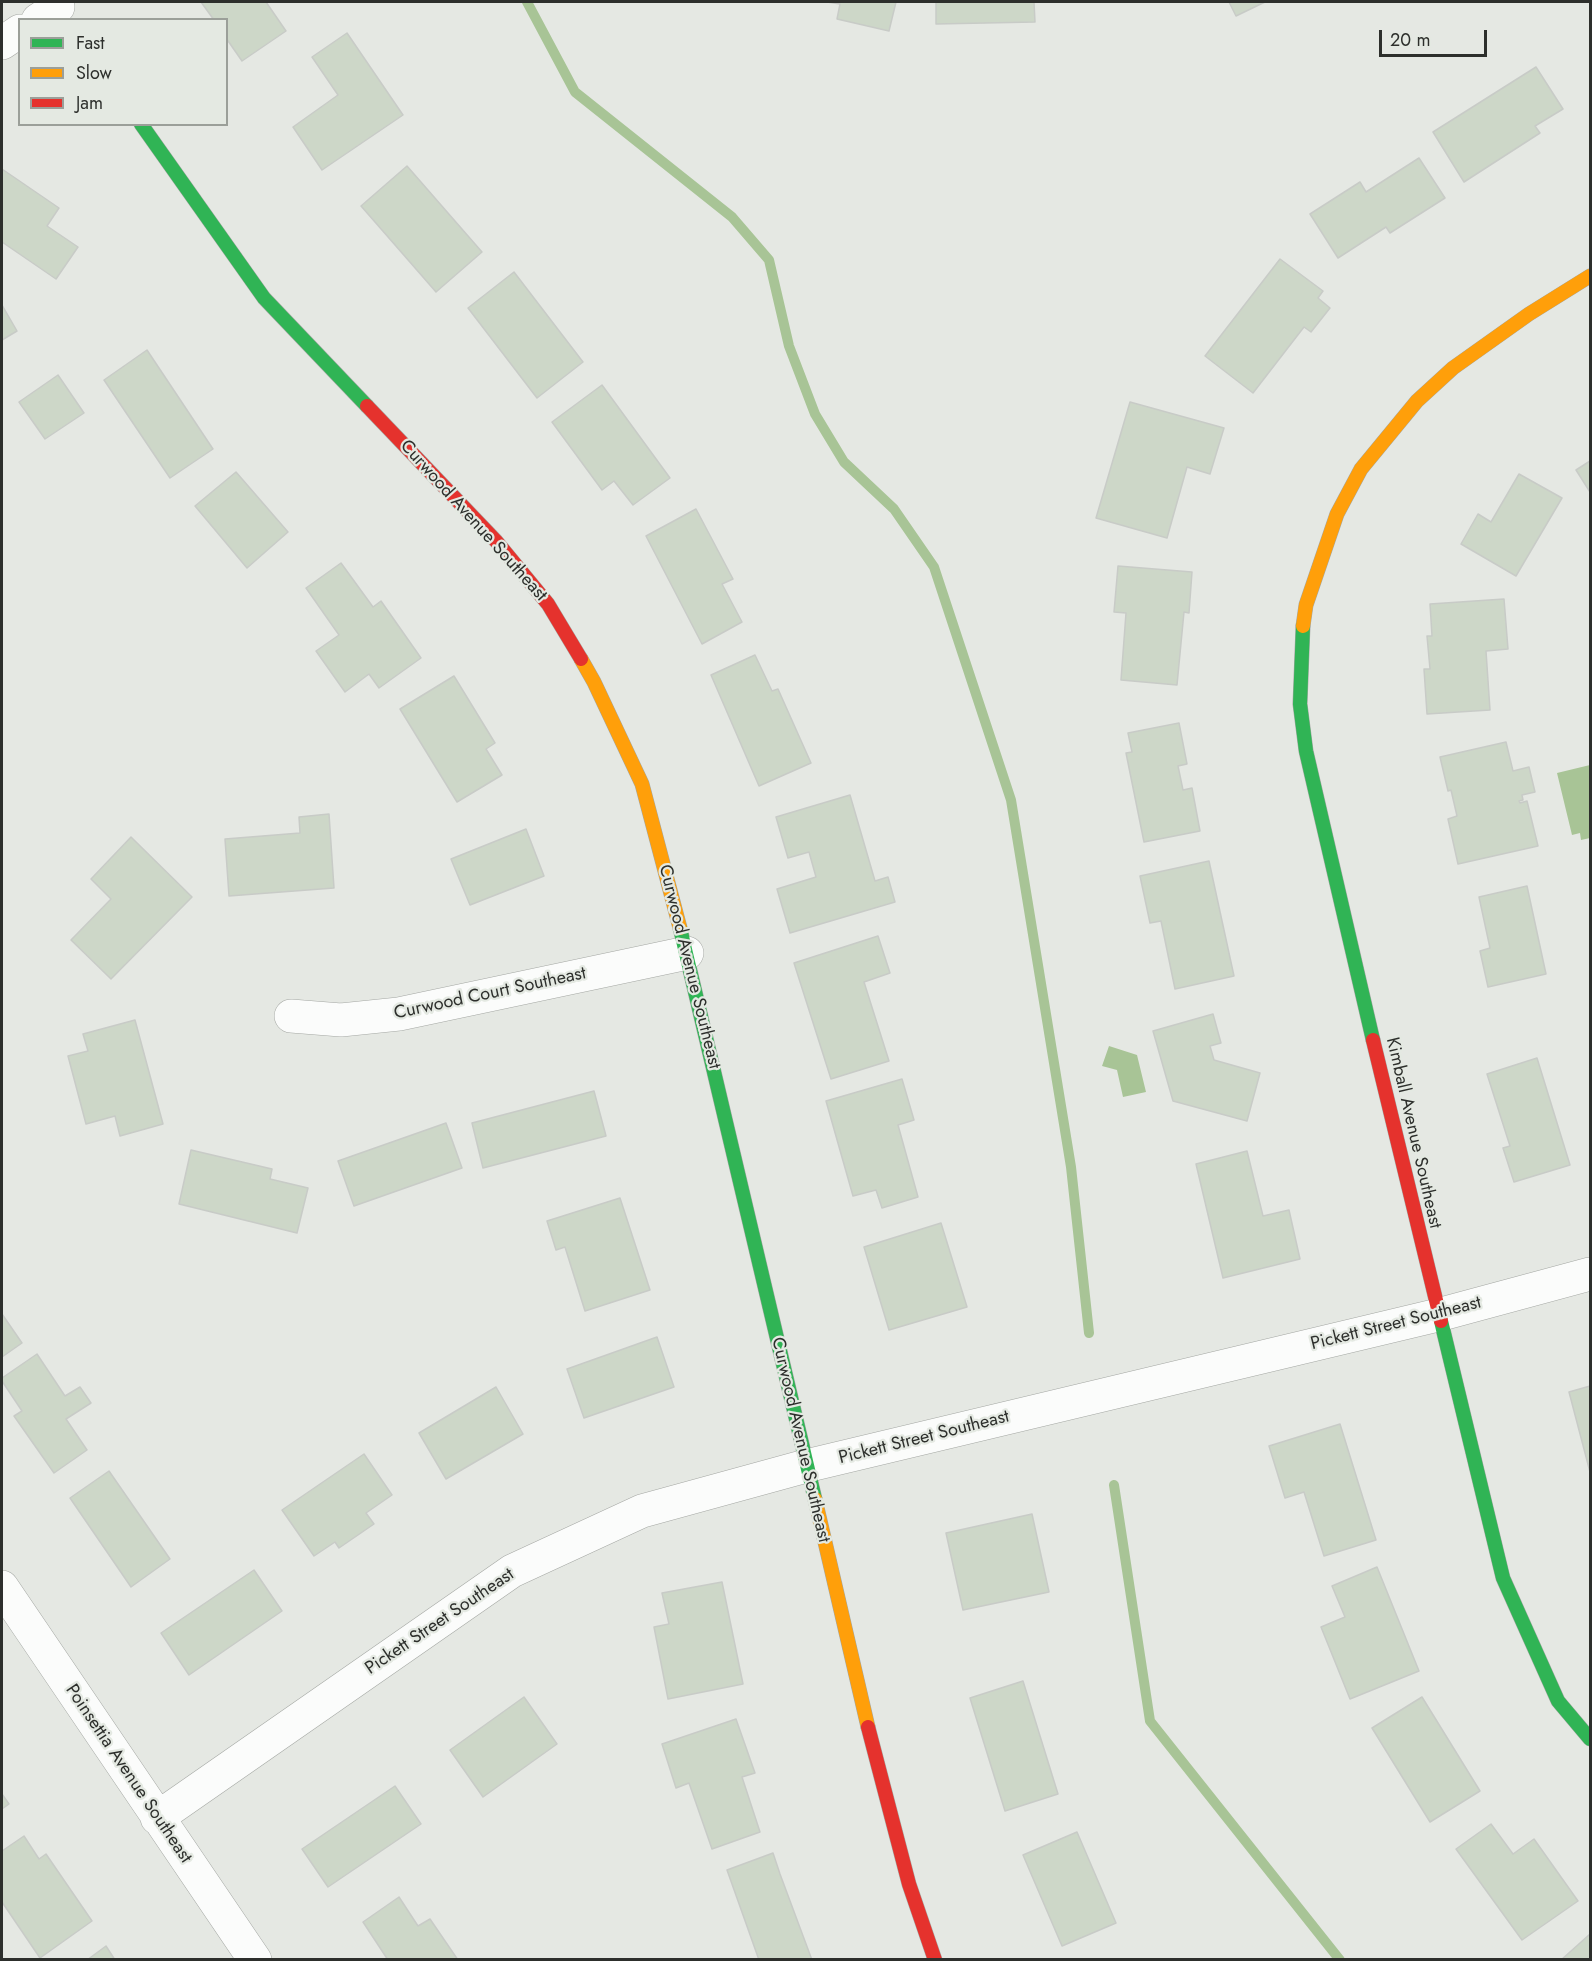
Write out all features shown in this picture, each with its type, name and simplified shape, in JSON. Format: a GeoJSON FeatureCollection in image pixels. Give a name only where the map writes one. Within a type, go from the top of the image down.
{"type":"FeatureCollection","features":[{"type":"Feature","properties":{"kind":"street"},"geometry":{"type":"LineString","coordinates":[[2,43],[18,32]]}},
{"type":"Feature","properties":{"kind":"street","name":"Curwood Avenue Southeast"},"geometry":{"type":"LineString","coordinates":[[142,126],[264,298],[495,541],[548,604],[594,682],[642,784],[687,953],[863,1705],[909,1884],[935,1959]]}},
{"type":"Feature","properties":{"kind":"street","name":"Kimball Avenue Southeast"},"geometry":{"type":"LineString","coordinates":[[1590,276],[1528,314],[1453,368],[1417,401],[1361,469],[1337,514],[1315,574],[1303,623],[1300,704],[1305,751],[1438,1315],[1503,1578],[1558,1701],[1590,1739]]}},
{"type":"Feature","properties":{"kind":"street","name":"Curwood Court Southeast"},"geometry":{"type":"LineString","coordinates":[[291,1016],[341,1020],[399,1014],[687,953]]}},
{"type":"Feature","properties":{"kind":"street","name":"Pickett Street Southeast"},"geometry":{"type":"LineString","coordinates":[[157,1818],[512,1571],[642,1511],[806,1466],[1438,1315],[1590,1274]]}},
{"type":"Feature","properties":{"kind":"street","name":"Poinsettia Avenue Southeast"},"geometry":{"type":"LineString","coordinates":[[2,1587],[255,1959]]}},
{"type":"Feature","properties":{"kind":"shaded area"},"geometry":{"type":"Polygon","coordinates":[[[1590,765],[1590,838],[1581,840],[1580,833],[1572,835],[1557,773],[1590,765]]]}},
{"type":"Feature","properties":{"kind":"shaded area"},"geometry":{"type":"Polygon","coordinates":[[[1109,1046],[1137,1055],[1146,1092],[1123,1097],[1117,1070],[1102,1066],[1109,1046]]]}},
{"type":"Feature","properties":{"kind":"building"},"geometry":{"type":"Polygon","coordinates":[[[201,2],[266,2],[286,31],[242,61],[228,41],[228,18],[213,18],[201,2]]]}},
{"type":"Feature","properties":{"kind":"building"},"geometry":{"type":"Polygon","coordinates":[[[827,2],[896,2],[889,31],[837,19],[840,4],[827,2]]]}},
{"type":"Feature","properties":{"kind":"building"},"geometry":{"type":"Polygon","coordinates":[[[936,2],[1034,2],[1035,22],[936,24],[936,2]]]}},
{"type":"Feature","properties":{"kind":"building"},"geometry":{"type":"Polygon","coordinates":[[[1229,2],[1265,2],[1236,16],[1229,2]]]}},
{"type":"Feature","properties":{"kind":"building"},"geometry":{"type":"Polygon","coordinates":[[[347,33],[403,115],[322,170],[293,127],[338,95],[312,57],[347,33]]]}},
{"type":"Feature","properties":{"kind":"building"},"geometry":{"type":"Polygon","coordinates":[[[1536,67],[1563,109],[1535,126],[1540,133],[1464,182],[1433,132],[1536,67]]]}},
{"type":"Feature","properties":{"kind":"building"},"geometry":{"type":"Polygon","coordinates":[[[1419,158],[1445,198],[1390,233],[1386,227],[1338,258],[1310,214],[1360,182],[1366,192],[1419,158]]]}},
{"type":"Feature","properties":{"kind":"building"},"geometry":{"type":"Polygon","coordinates":[[[407,166],[482,252],[436,292],[361,206],[407,166]]]}},
{"type":"Feature","properties":{"kind":"building"},"geometry":{"type":"Polygon","coordinates":[[[2,169],[59,208],[47,226],[78,247],[56,279],[2,242],[2,169]]]}},
{"type":"Feature","properties":{"kind":"building"},"geometry":{"type":"Polygon","coordinates":[[[1280,259],[1323,291],[1318,298],[1330,308],[1311,332],[1304,327],[1253,393],[1205,356],[1280,259]]]}},
{"type":"Feature","properties":{"kind":"building"},"geometry":{"type":"Polygon","coordinates":[[[514,272],[583,362],[537,398],[468,308],[514,272]]]}},
{"type":"Feature","properties":{"kind":"building"},"geometry":{"type":"Polygon","coordinates":[[[2,305],[17,331],[2,340],[2,305]]]}},
{"type":"Feature","properties":{"kind":"building"},"geometry":{"type":"Polygon","coordinates":[[[147,350],[213,449],[170,478],[104,380],[147,350]]]}},
{"type":"Feature","properties":{"kind":"building"},"geometry":{"type":"Polygon","coordinates":[[[58,375],[84,413],[45,439],[19,402],[58,375]]]}},
{"type":"Feature","properties":{"kind":"building"},"geometry":{"type":"Polygon","coordinates":[[[602,385],[670,478],[633,505],[614,481],[602,490],[552,422],[602,385]]]}},
{"type":"Feature","properties":{"kind":"building"},"geometry":{"type":"Polygon","coordinates":[[[1130,402],[1224,428],[1210,474],[1187,467],[1167,538],[1096,518],[1130,402]]]}},
{"type":"Feature","properties":{"kind":"building"},"geometry":{"type":"Polygon","coordinates":[[[1590,461],[1590,492],[1576,470],[1590,461]]]}},
{"type":"Feature","properties":{"kind":"building"},"geometry":{"type":"Polygon","coordinates":[[[236,472],[288,532],[247,568],[195,506],[236,472]]]}},
{"type":"Feature","properties":{"kind":"building"},"geometry":{"type":"Polygon","coordinates":[[[1519,474],[1562,498],[1516,576],[1461,544],[1478,514],[1491,522],[1519,474]]]}},
{"type":"Feature","properties":{"kind":"building"},"geometry":{"type":"Polygon","coordinates":[[[696,509],[733,579],[722,584],[742,622],[702,644],[646,536],[696,509]]]}},
{"type":"Feature","properties":{"kind":"building"},"geometry":{"type":"Polygon","coordinates":[[[341,563],[373,607],[381,601],[421,658],[379,688],[369,674],[345,692],[316,651],[339,635],[306,588],[341,563]]]}},
{"type":"Feature","properties":{"kind":"building"},"geometry":{"type":"Polygon","coordinates":[[[1118,566],[1192,572],[1189,613],[1184,612],[1177,685],[1121,680],[1126,613],[1114,612],[1118,566]]]}},
{"type":"Feature","properties":{"kind":"building"},"geometry":{"type":"Polygon","coordinates":[[[1504,599],[1508,649],[1486,651],[1490,710],[1427,714],[1424,669],[1430,669],[1427,636],[1432,636],[1430,604],[1504,599]]]}},
{"type":"Feature","properties":{"kind":"building"},"geometry":{"type":"Polygon","coordinates":[[[755,655],[772,691],[778,689],[811,763],[759,786],[711,675],[755,655]]]}},
{"type":"Feature","properties":{"kind":"building"},"geometry":{"type":"Polygon","coordinates":[[[454,676],[495,743],[486,749],[502,775],[457,802],[400,709],[454,676]]]}},
{"type":"Feature","properties":{"kind":"building"},"geometry":{"type":"Polygon","coordinates":[[[1179,723],[1187,764],[1178,766],[1183,790],[1192,788],[1200,831],[1144,842],[1126,753],[1132,752],[1128,733],[1179,723]]]}},
{"type":"Feature","properties":{"kind":"building"},"geometry":{"type":"Polygon","coordinates":[[[1506,742],[1513,771],[1529,767],[1535,792],[1522,795],[1523,800],[1519,801],[1520,803],[1527,801],[1538,846],[1458,864],[1448,819],[1457,816],[1440,757],[1506,742]]]}},
{"type":"Feature","properties":{"kind":"building"},"geometry":{"type":"Polygon","coordinates":[[[850,795],[875,881],[888,877],[895,902],[790,933],[777,889],[816,877],[809,852],[788,858],[776,817],[850,795]]]}},
{"type":"Feature","properties":{"kind":"building"},"geometry":{"type":"Polygon","coordinates":[[[329,814],[334,888],[229,896],[225,839],[300,833],[299,817],[329,814]]]}},
{"type":"Feature","properties":{"kind":"building"},"geometry":{"type":"Polygon","coordinates":[[[526,829],[544,876],[470,905],[451,859],[526,829]]]}},
{"type":"Feature","properties":{"kind":"building"},"geometry":{"type":"Polygon","coordinates":[[[131,837],[192,897],[111,979],[71,940],[111,899],[91,879],[131,837]]]}},
{"type":"Feature","properties":{"kind":"building"},"geometry":{"type":"Polygon","coordinates":[[[1209,861],[1234,976],[1175,989],[1161,921],[1150,923],[1140,876],[1209,861]]]}},
{"type":"Feature","properties":{"kind":"building"},"geometry":{"type":"Polygon","coordinates":[[[1527,886],[1546,974],[1488,987],[1480,951],[1490,948],[1479,897],[1527,886]]]}},
{"type":"Feature","properties":{"kind":"building"},"geometry":{"type":"Polygon","coordinates":[[[878,936],[890,973],[864,982],[889,1061],[831,1079],[794,963],[878,936]]]}},
{"type":"Feature","properties":{"kind":"building"},"geometry":{"type":"Polygon","coordinates":[[[1213,1014],[1221,1043],[1210,1046],[1214,1060],[1260,1073],[1247,1121],[1173,1101],[1153,1031],[1213,1014]]]}},
{"type":"Feature","properties":{"kind":"building"},"geometry":{"type":"Polygon","coordinates":[[[135,1020],[163,1124],[120,1136],[115,1116],[86,1124],[68,1056],[88,1051],[83,1034],[135,1020]]]}},
{"type":"Feature","properties":{"kind":"building"},"geometry":{"type":"Polygon","coordinates":[[[1537,1058],[1570,1165],[1514,1182],[1503,1148],[1510,1146],[1487,1074],[1537,1058]]]}},
{"type":"Feature","properties":{"kind":"building"},"geometry":{"type":"Polygon","coordinates":[[[902,1079],[914,1120],[898,1125],[918,1197],[882,1208],[876,1190],[853,1196],[826,1101],[902,1079]]]}},
{"type":"Feature","properties":{"kind":"building"},"geometry":{"type":"Polygon","coordinates":[[[594,1091],[606,1136],[483,1168],[472,1123],[594,1091]]]}},
{"type":"Feature","properties":{"kind":"building"},"geometry":{"type":"Polygon","coordinates":[[[446,1123],[462,1168],[354,1206],[338,1161],[446,1123]]]}},
{"type":"Feature","properties":{"kind":"building"},"geometry":{"type":"Polygon","coordinates":[[[191,1150],[272,1169],[270,1179],[308,1188],[297,1233],[179,1204],[191,1150]]]}},
{"type":"Feature","properties":{"kind":"building"},"geometry":{"type":"Polygon","coordinates":[[[1247,1151],[1263,1216],[1289,1210],[1300,1259],[1223,1278],[1196,1164],[1247,1151]]]}},
{"type":"Feature","properties":{"kind":"building"},"geometry":{"type":"Polygon","coordinates":[[[620,1198],[650,1290],[585,1311],[565,1247],[556,1250],[547,1221],[620,1198]]]}},
{"type":"Feature","properties":{"kind":"building"},"geometry":{"type":"Polygon","coordinates":[[[941,1223],[967,1307],[889,1330],[864,1247],[941,1223]]]}},
{"type":"Feature","properties":{"kind":"building"},"geometry":{"type":"Polygon","coordinates":[[[2,1314],[22,1343],[2,1357],[2,1314]]]}},
{"type":"Feature","properties":{"kind":"building"},"geometry":{"type":"Polygon","coordinates":[[[657,1337],[674,1387],[584,1418],[567,1369],[657,1337]]]}},
{"type":"Feature","properties":{"kind":"building"},"geometry":{"type":"Polygon","coordinates":[[[37,1354],[65,1396],[80,1387],[91,1403],[66,1419],[87,1450],[54,1473],[14,1416],[22,1411],[2,1381],[2,1378],[37,1354]]]}},
{"type":"Feature","properties":{"kind":"building"},"geometry":{"type":"Polygon","coordinates":[[[1590,1386],[1590,1472],[1569,1392],[1590,1386]]]}},
{"type":"Feature","properties":{"kind":"building"},"geometry":{"type":"Polygon","coordinates":[[[496,1387],[523,1434],[446,1479],[419,1433],[496,1387]]]}},
{"type":"Feature","properties":{"kind":"building"},"geometry":{"type":"Polygon","coordinates":[[[1340,1424],[1376,1540],[1324,1556],[1304,1492],[1285,1498],[1269,1446],[1340,1424]]]}},
{"type":"Feature","properties":{"kind":"building"},"geometry":{"type":"Polygon","coordinates":[[[364,1454],[392,1495],[366,1513],[374,1524],[339,1548],[335,1542],[314,1556],[282,1510],[364,1454]]]}},
{"type":"Feature","properties":{"kind":"building"},"geometry":{"type":"Polygon","coordinates":[[[109,1471],[170,1559],[131,1587],[70,1498],[109,1471]]]}},
{"type":"Feature","properties":{"kind":"building"},"geometry":{"type":"Polygon","coordinates":[[[1032,1514],[1049,1592],[963,1610],[946,1533],[1032,1514]]]}},
{"type":"Feature","properties":{"kind":"building"},"geometry":{"type":"Polygon","coordinates":[[[1377,1567],[1419,1671],[1350,1699],[1321,1627],[1345,1617],[1332,1586],[1377,1567]]]}},
{"type":"Feature","properties":{"kind":"building"},"geometry":{"type":"Polygon","coordinates":[[[254,1570],[282,1611],[189,1675],[161,1633],[254,1570]]]}},
{"type":"Feature","properties":{"kind":"building"},"geometry":{"type":"Polygon","coordinates":[[[722,1582],[743,1684],[668,1699],[654,1627],[669,1624],[662,1593],[722,1582]]]}},
{"type":"Feature","properties":{"kind":"building"},"geometry":{"type":"Polygon","coordinates":[[[1023,1681],[1058,1794],[1005,1811],[970,1698],[1023,1681]]]}},
{"type":"Feature","properties":{"kind":"building"},"geometry":{"type":"Polygon","coordinates":[[[524,1697],[557,1744],[483,1797],[450,1750],[524,1697]]]}},
{"type":"Feature","properties":{"kind":"building"},"geometry":{"type":"Polygon","coordinates":[[[1422,1697],[1480,1791],[1430,1822],[1372,1728],[1422,1697]]]}},
{"type":"Feature","properties":{"kind":"building"},"geometry":{"type":"Polygon","coordinates":[[[736,1719],[755,1773],[742,1777],[760,1832],[712,1849],[689,1783],[676,1788],[662,1744],[736,1719]]]}},
{"type":"Feature","properties":{"kind":"building"},"geometry":{"type":"Polygon","coordinates":[[[395,1786],[421,1824],[328,1887],[302,1849],[395,1786]]]}},
{"type":"Feature","properties":{"kind":"building"},"geometry":{"type":"Polygon","coordinates":[[[2,1794],[9,1804],[2,1809],[2,1794]]]}},
{"type":"Feature","properties":{"kind":"building"},"geometry":{"type":"Polygon","coordinates":[[[1491,1824],[1513,1854],[1534,1839],[1578,1901],[1522,1940],[1456,1849],[1491,1824]]]}},
{"type":"Feature","properties":{"kind":"building"},"geometry":{"type":"Polygon","coordinates":[[[1077,1832],[1116,1923],[1062,1946],[1023,1855],[1077,1832]]]}},
{"type":"Feature","properties":{"kind":"building"},"geometry":{"type":"Polygon","coordinates":[[[24,1836],[39,1859],[46,1854],[92,1921],[40,1958],[2,1902],[2,1851],[24,1836]]]}},
{"type":"Feature","properties":{"kind":"building"},"geometry":{"type":"Polygon","coordinates":[[[773,1853],[812,1960],[759,1960],[727,1870],[773,1853]]]}},
{"type":"Feature","properties":{"kind":"building"},"geometry":{"type":"Polygon","coordinates":[[[399,1897],[418,1926],[430,1919],[458,1960],[388,1960],[363,1922],[399,1897]]]}},
{"type":"Feature","properties":{"kind":"building"},"geometry":{"type":"Polygon","coordinates":[[[1590,1934],[1590,1960],[1561,1960],[1590,1934]]]}},
{"type":"Feature","properties":{"kind":"building"},"geometry":{"type":"Polygon","coordinates":[[[106,1946],[115,1960],[87,1960],[106,1946]]]}},
{"type":"Feature","properties":{"kind":"waterway"},"geometry":{"type":"LineString","coordinates":[[527,2],[575,92],[732,217],[769,260],[789,346],[815,414],[844,462],[894,509],[934,567],[1011,800],[1071,1167],[1089,1333]]}},
{"type":"Feature","properties":{"kind":"waterway"},"geometry":{"type":"LineString","coordinates":[[1114,1485],[1150,1721],[1340,1960]]}},
{"type":"Feature","properties":{"kind":"traffic: fast"},"geometry":{"type":"LineString","coordinates":[[142,126],[264,298],[367,406]]}},
{"type":"Feature","properties":{"kind":"traffic: fast"},"geometry":{"type":"LineString","coordinates":[[1303,626],[1300,704],[1306,751],[1373,1040]]}},
{"type":"Feature","properties":{"kind":"traffic: fast"},"geometry":{"type":"LineString","coordinates":[[680,928],[815,1499]]}},
{"type":"Feature","properties":{"kind":"traffic: fast"},"geometry":{"type":"LineString","coordinates":[[1441,1321],[1503,1578],[1558,1701],[1590,1739]]}},
{"type":"Feature","properties":{"kind":"traffic: slow"},"geometry":{"type":"LineString","coordinates":[[1303,626],[1306,605],[1337,514],[1361,469],[1417,401],[1453,368],[1529,314],[1590,276]]}},
{"type":"Feature","properties":{"kind":"traffic: slow"},"geometry":{"type":"LineString","coordinates":[[581,659],[642,784],[680,928]]}},
{"type":"Feature","properties":{"kind":"traffic: slow"},"geometry":{"type":"LineString","coordinates":[[815,1499],[868,1727]]}},
{"type":"Feature","properties":{"kind":"traffic: jam"},"geometry":{"type":"LineString","coordinates":[[367,406],[496,541],[548,604],[581,659]]}},
{"type":"Feature","properties":{"kind":"traffic: jam"},"geometry":{"type":"LineString","coordinates":[[1373,1040],[1441,1321]]}},
{"type":"Feature","properties":{"kind":"traffic: jam"},"geometry":{"type":"LineString","coordinates":[[868,1727],[909,1884],[935,1960]]}}]}
